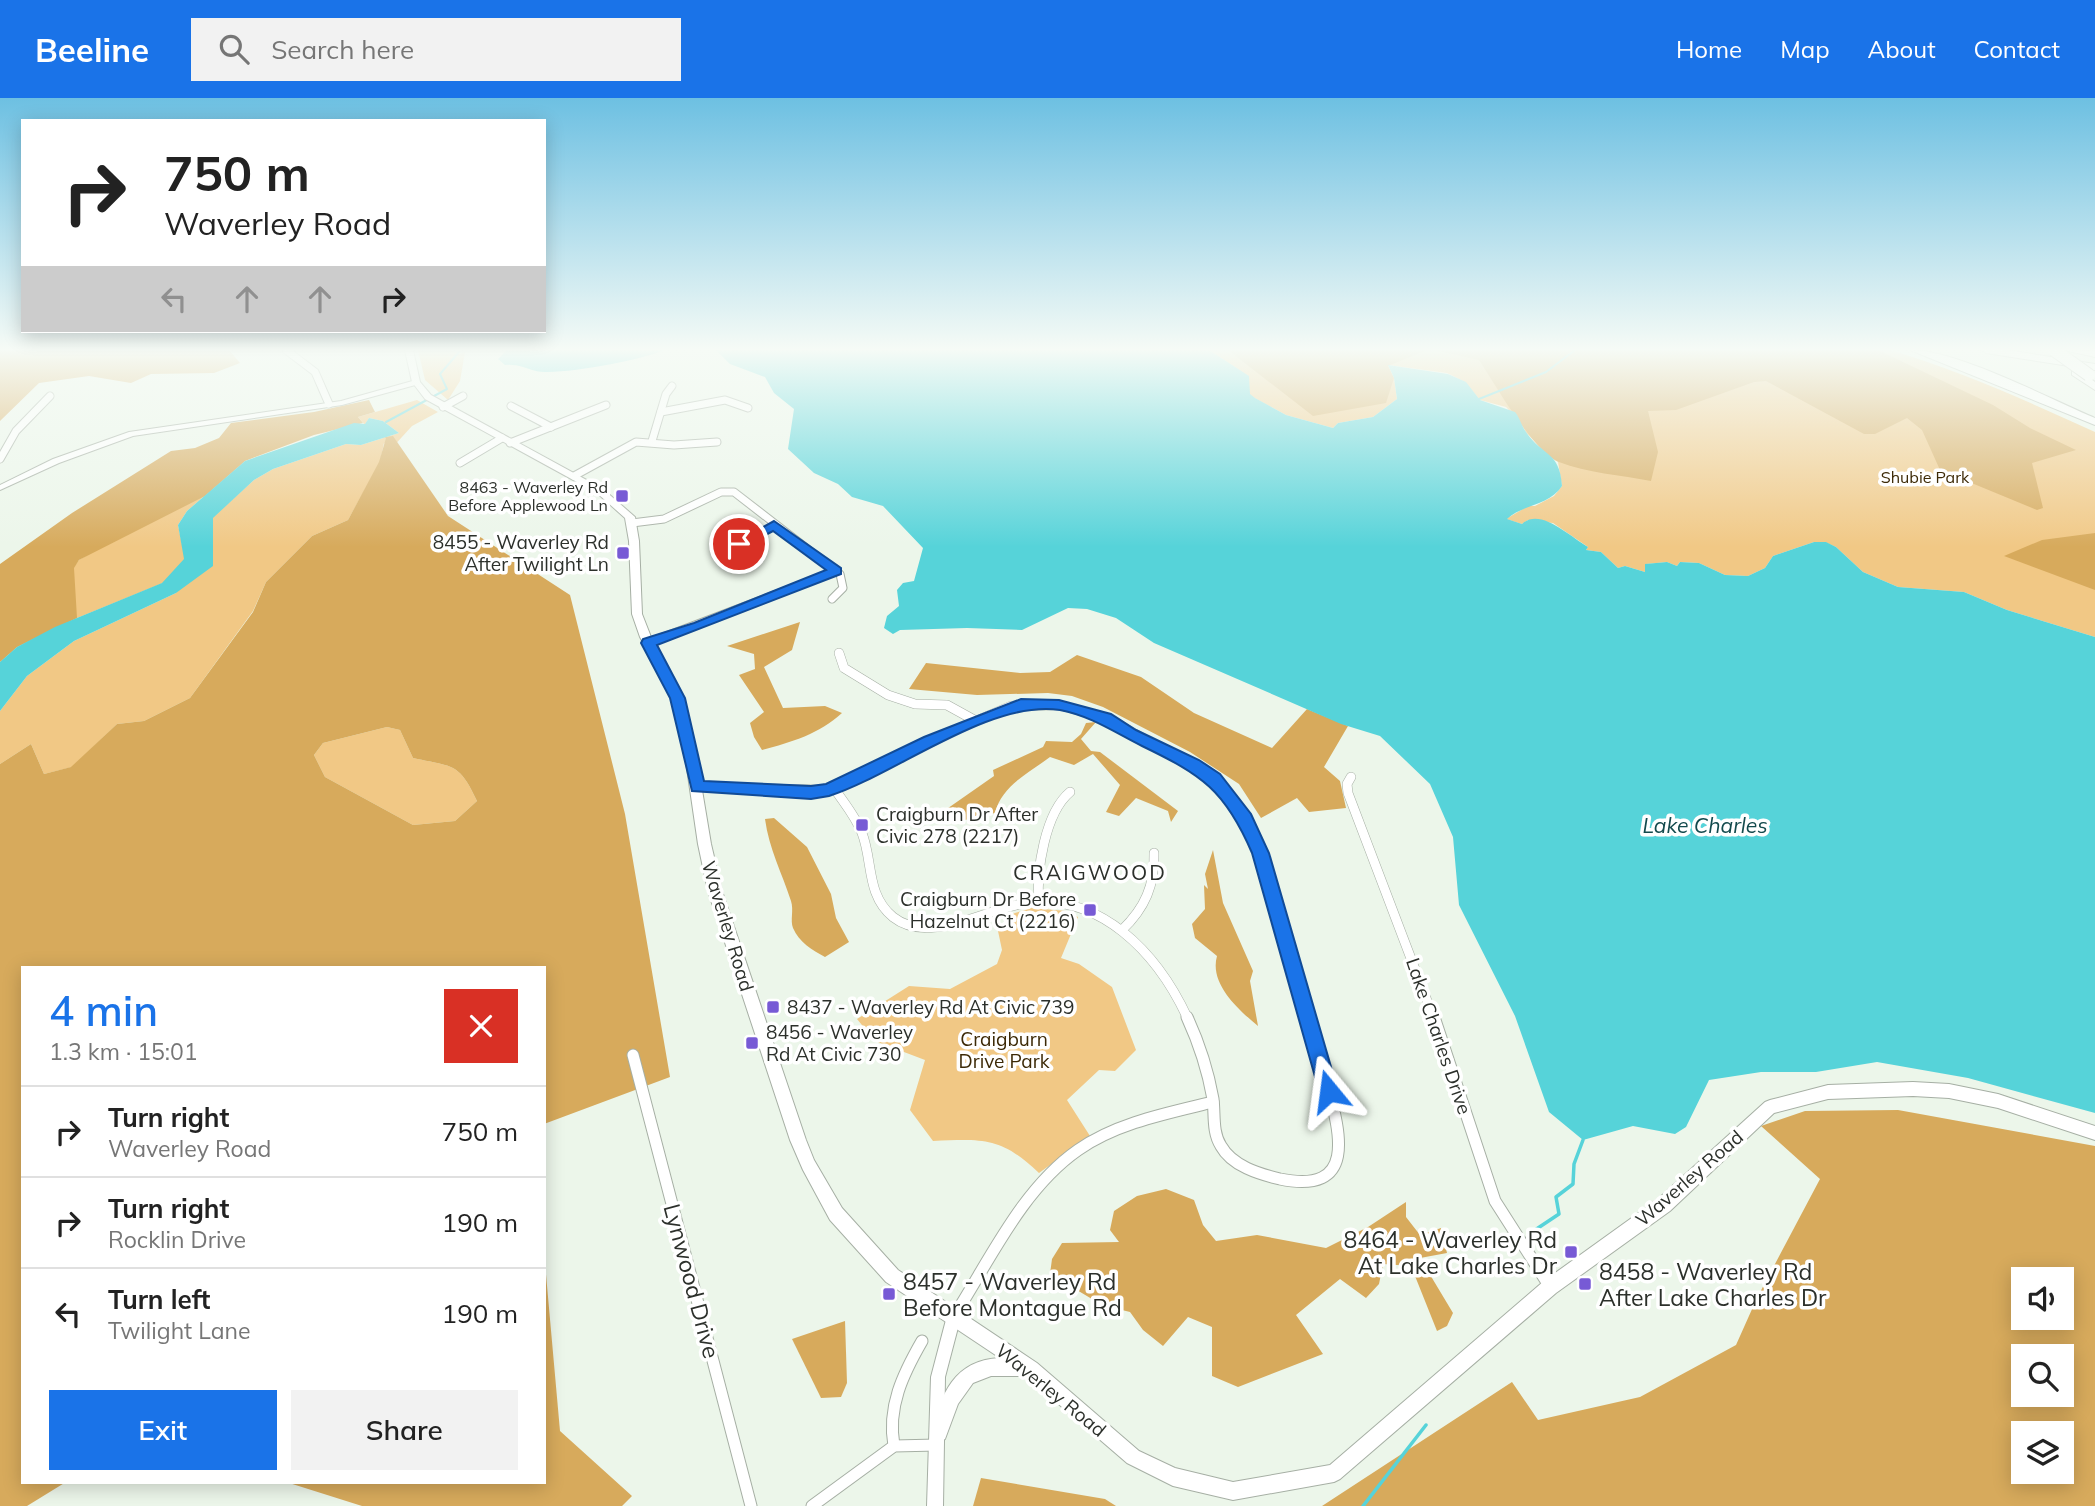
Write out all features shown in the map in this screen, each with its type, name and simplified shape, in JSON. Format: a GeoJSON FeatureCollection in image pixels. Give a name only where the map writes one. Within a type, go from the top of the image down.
{"type":"FeatureCollection","features":[{"type":"Feature","properties":{"kind":"main road"},"geometry":{"type":"LineString","coordinates":[[461,416],[574,476],[611,499],[623,508],[632,523]]}},
{"type":"Feature","properties":{"kind":"main road","name":"Waverley Road"},"geometry":{"type":"LineString","coordinates":[[632,523],[634,594],[640,626],[677,698],[698,787],[706,857],[715,891],[808,1165],[836,1214],[892,1276],[1031,1369],[1133,1457],[1173,1478],[1233,1491],[1334,1473],[1550,1287],[1664,1205],[1770,1107],[1797,1098],[1860,1090],[1949,1091],[1998,1101],[2095,1133]]}},
{"type":"Feature","properties":{"kind":"main road"},"geometry":{"type":"LineString","coordinates":[[938,1439],[955,1386],[962,1380],[997,1365],[1031,1369]]}},
{"type":"Feature","properties":{"kind":"street"},"geometry":{"type":"LineString","coordinates":[[0,459],[16,431],[31,416]]}},
{"type":"Feature","properties":{"kind":"street"},"geometry":{"type":"LineString","coordinates":[[0,488],[56,461],[132,434],[252,416]]}},
{"type":"Feature","properties":{"kind":"street"},"geometry":{"type":"LineString","coordinates":[[530,416],[551,427]]}},
{"type":"Feature","properties":{"kind":"street"},"geometry":{"type":"LineString","coordinates":[[460,463],[506,441],[579,416]]}},
{"type":"Feature","properties":{"kind":"street"},"geometry":{"type":"LineString","coordinates":[[652,441],[660,416]]}},
{"type":"Feature","properties":{"kind":"street"},"geometry":{"type":"LineString","coordinates":[[574,476],[630,444],[652,441],[674,445],[717,442]]}},
{"type":"Feature","properties":{"kind":"street"},"geometry":{"type":"LineString","coordinates":[[632,523],[664,519],[719,493],[736,493],[774,526],[842,576],[843,585],[832,599]]}},
{"type":"Feature","properties":{"kind":"street"},"geometry":{"type":"LineString","coordinates":[[729,551],[774,526]]}},
{"type":"Feature","properties":{"kind":"street"},"geometry":{"type":"LineString","coordinates":[[648,643],[699,626],[836,571]]}},
{"type":"Feature","properties":{"kind":"street"},"geometry":{"type":"LineString","coordinates":[[839,653],[844,668],[895,698],[915,703],[954,705],[976,721]]}},
{"type":"Feature","properties":{"kind":"street"},"geometry":{"type":"LineString","coordinates":[[698,787],[811,792],[834,788],[976,721],[1021,704],[1059,705],[1089,711],[1204,771],[1226,790],[1246,819],[1261,853],[1339,1127],[1341,1147],[1336,1166],[1324,1178],[1305,1181],[1244,1169],[1222,1150],[1213,1125],[1213,1102],[1198,1039],[1181,1007],[1139,945],[1122,930],[1072,905],[1039,902],[999,908],[931,927],[903,924],[892,916],[880,898],[867,867],[864,835],[834,788]]}},
{"type":"Feature","properties":{"kind":"street","name":"Lake Charles Drive"},"geometry":{"type":"LineString","coordinates":[[1351,777],[1347,784],[1348,793],[1426,995],[1495,1201],[1550,1287]]}},
{"type":"Feature","properties":{"kind":"street"},"geometry":{"type":"LineString","coordinates":[[1039,902],[1038,871],[1043,843],[1064,797],[1070,792]]}},
{"type":"Feature","properties":{"kind":"street"},"geometry":{"type":"LineString","coordinates":[[1122,930],[1139,914],[1148,897],[1154,877],[1154,853]]}},
{"type":"Feature","properties":{"kind":"street","name":"Lynwood Drive"},"geometry":{"type":"LineString","coordinates":[[633,1055],[751,1506]]}},
{"type":"Feature","properties":{"kind":"street"},"geometry":{"type":"LineString","coordinates":[[935,1506],[938,1377],[954,1316],[1035,1194],[1066,1159],[1104,1137],[1213,1102]]}},
{"type":"Feature","properties":{"kind":"street"},"geometry":{"type":"LineString","coordinates":[[894,1446],[891,1434],[892,1409],[922,1341]]}},
{"type":"Feature","properties":{"kind":"street"},"geometry":{"type":"LineString","coordinates":[[812,1506],[894,1446],[938,1439]]}},
{"type":"Feature","properties":{"kind":"green space"},"geometry":{"type":"Polygon","coordinates":[[[431,416],[412,426],[391,449],[384,443],[380,462],[348,520],[312,536],[266,582],[253,611],[190,698],[144,721],[117,724],[72,767],[44,774],[31,744],[0,764],[0,711],[27,676],[74,641],[176,593],[212,518],[254,480],[273,469],[346,444],[361,445],[399,433],[383,421],[369,418],[365,425],[358,417],[431,416]]]}},
{"type":"Feature","properties":{"kind":"green space","name":"Shubie Park"},"geometry":{"type":"Polygon","coordinates":[[[1289,416],[1375,416],[1338,423],[1333,428],[1289,416]]]}},
{"type":"Feature","properties":{"kind":"green space","name":"Shubie Park"},"geometry":{"type":"Polygon","coordinates":[[[1514,416],[2058,416],[2095,432],[2095,637],[2007,610],[1964,592],[1898,587],[1863,572],[1836,547],[1825,542],[1814,542],[1773,556],[1765,568],[1748,576],[1725,575],[1699,563],[1680,562],[1677,566],[1667,562],[1646,564],[1645,572],[1625,566],[1618,568],[1601,552],[1586,550],[1588,547],[1553,523],[1528,520],[1522,524],[1506,519],[1528,506],[1535,506],[1554,496],[1562,486],[1558,462],[1526,433],[1514,416]]]}},
{"type":"Feature","properties":{"kind":"green space"},"geometry":{"type":"Polygon","coordinates":[[[245,461],[187,511],[178,525],[185,559],[163,583],[55,627],[17,647],[0,662],[79,560],[245,461]]]}},
{"type":"Feature","properties":{"kind":"green space"},"geometry":{"type":"Polygon","coordinates":[[[387,727],[400,730],[413,758],[453,768],[465,779],[477,801],[455,821],[413,825],[325,777],[314,755],[323,743],[387,727]]]}},
{"type":"Feature","properties":{"kind":"green space","name":"Craigburn Drive Park"},"geometry":{"type":"Polygon","coordinates":[[[1031,908],[1067,911],[1078,917],[1061,958],[1079,964],[1112,987],[1136,1050],[1115,1071],[1099,1070],[1067,1100],[1090,1136],[1039,1173],[1014,1153],[991,1143],[966,1140],[933,1141],[910,1110],[925,1060],[875,1041],[857,1019],[909,986],[950,989],[997,964],[1002,950],[998,931],[1012,914],[1031,908]]]}},
{"type":"Feature","properties":{"kind":"shaded area"},"geometry":{"type":"Polygon","coordinates":[[[286,416],[362,416],[358,417],[363,423],[314,435],[245,461],[205,496],[79,560],[74,568],[77,618],[17,647],[0,662],[0,564],[72,513],[171,451],[195,448],[219,438],[231,423],[286,416]]]}},
{"type":"Feature","properties":{"kind":"shaded area"},"geometry":{"type":"Polygon","coordinates":[[[1649,416],[1658,452],[1651,481],[1581,469],[1559,462],[1538,446],[1516,417],[1649,416]]]}},
{"type":"Feature","properties":{"kind":"shaded area"},"geometry":{"type":"Polygon","coordinates":[[[1830,416],[2010,416],[2076,450],[2032,463],[2043,508],[2037,510],[1940,470],[1922,430],[1907,418],[1875,434],[1864,434],[1830,416]]]}},
{"type":"Feature","properties":{"kind":"shaded area"},"geometry":{"type":"Polygon","coordinates":[[[393,436],[448,516],[570,595],[625,814],[670,1077],[546,1123],[546,966],[21,966],[21,1484],[63,1484],[27,1506],[0,1506],[0,764],[31,744],[44,774],[71,767],[117,724],[144,721],[190,698],[253,612],[266,582],[312,536],[348,520],[379,462],[386,438],[384,437],[393,436]],[[387,727],[323,743],[314,755],[325,777],[413,825],[455,821],[477,801],[465,779],[453,768],[413,758],[400,730],[387,727]]]}},
{"type":"Feature","properties":{"kind":"shaded area"},"geometry":{"type":"Polygon","coordinates":[[[2095,533],[2095,590],[2004,556],[2042,540],[2095,533]]]}},
{"type":"Feature","properties":{"kind":"shaded area"},"geometry":{"type":"Polygon","coordinates":[[[800,622],[792,650],[764,667],[783,708],[825,706],[842,713],[814,732],[762,750],[750,723],[764,712],[739,675],[755,669],[754,654],[727,646],[800,622]]]}},
{"type":"Feature","properties":{"kind":"shaded area"},"geometry":{"type":"Polygon","coordinates":[[[1077,655],[1141,677],[1194,713],[1272,748],[1307,709],[1348,726],[1324,767],[1340,781],[1346,808],[1309,812],[1297,798],[1261,818],[1239,784],[1190,752],[1103,707],[1072,696],[1048,693],[977,695],[909,689],[926,663],[1020,673],[1050,672],[1077,655]]]}},
{"type":"Feature","properties":{"kind":"shaded area"},"geometry":{"type":"Polygon","coordinates":[[[1096,722],[1081,739],[1091,751],[1100,752],[1178,811],[1171,822],[1168,811],[1136,798],[1119,816],[1106,812],[1120,785],[1093,754],[1074,765],[1050,757],[1010,787],[995,813],[948,824],[941,813],[994,776],[993,770],[1043,747],[1046,741],[1072,742],[1081,734],[1086,723],[1096,722]]]}},
{"type":"Feature","properties":{"kind":"shaded area"},"geometry":{"type":"Polygon","coordinates":[[[774,818],[807,847],[831,894],[836,918],[849,942],[825,957],[802,941],[793,928],[791,901],[765,819],[774,818]]]}},
{"type":"Feature","properties":{"kind":"shaded area"},"geometry":{"type":"Polygon","coordinates":[[[1213,850],[1223,903],[1253,971],[1250,981],[1258,1026],[1227,996],[1217,976],[1217,956],[1195,938],[1192,924],[1205,909],[1204,885],[1208,889],[1205,874],[1213,850]]]}},
{"type":"Feature","properties":{"kind":"shaded area"},"geometry":{"type":"Polygon","coordinates":[[[1898,1110],[2095,1146],[2095,1506],[1322,1506],[1512,1382],[1538,1420],[1640,1397],[1736,1345],[1757,1298],[1820,1179],[1761,1126],[1805,1111],[1898,1110]]]}},
{"type":"Feature","properties":{"kind":"shaded area"},"geometry":{"type":"Polygon","coordinates":[[[1166,1189],[1194,1200],[1203,1225],[1216,1241],[1257,1235],[1326,1248],[1368,1227],[1406,1202],[1406,1217],[1420,1235],[1441,1228],[1447,1253],[1420,1258],[1453,1313],[1447,1326],[1437,1331],[1411,1266],[1383,1264],[1379,1284],[1366,1298],[1340,1279],[1296,1315],[1323,1354],[1238,1387],[1212,1376],[1212,1327],[1188,1317],[1163,1346],[1143,1330],[1130,1312],[1102,1305],[1050,1274],[1052,1259],[1062,1243],[1119,1242],[1110,1230],[1114,1211],[1137,1196],[1166,1189]]]}},
{"type":"Feature","properties":{"kind":"shaded area"},"geometry":{"type":"Polygon","coordinates":[[[546,1274],[560,1431],[632,1496],[622,1506],[362,1506],[292,1484],[546,1484],[546,1274]]]}},
{"type":"Feature","properties":{"kind":"shaded area"},"geometry":{"type":"Polygon","coordinates":[[[845,1321],[847,1383],[841,1397],[821,1398],[792,1339],[845,1321]]]}},
{"type":"Feature","properties":{"kind":"shaded area"},"geometry":{"type":"Polygon","coordinates":[[[981,1478],[1105,1499],[1116,1506],[973,1506],[981,1478]]]}},
{"type":"Feature","properties":{"kind":"water","name":"Lake Charles"},"geometry":{"type":"Polygon","coordinates":[[[793,416],[1289,416],[1333,428],[1338,423],[1375,416],[1517,416],[1532,440],[1558,466],[1562,486],[1557,493],[1507,519],[1522,524],[1537,519],[1546,521],[1588,547],[1586,550],[1601,552],[1618,568],[1625,566],[1645,572],[1645,564],[1667,562],[1677,566],[1680,562],[1699,563],[1725,575],[1748,576],[1765,568],[1773,556],[1814,542],[1826,542],[1836,547],[1863,572],[1898,587],[1964,592],[2007,610],[2095,637],[2095,1113],[1968,1078],[1877,1062],[1816,1072],[1761,1072],[1709,1080],[1686,1127],[1675,1134],[1633,1126],[1583,1140],[1549,1112],[1515,1016],[1459,905],[1453,837],[1430,784],[1380,736],[1341,724],[1154,643],[1116,618],[1087,609],[1068,608],[1022,630],[900,630],[893,634],[884,628],[887,616],[899,606],[897,590],[903,583],[914,581],[923,548],[883,506],[852,497],[838,484],[814,473],[788,449],[793,416]]]}},
{"type":"Feature","properties":{"kind":"water"},"geometry":{"type":"Polygon","coordinates":[[[369,418],[383,421],[399,433],[361,445],[346,444],[273,469],[254,480],[213,518],[213,566],[176,593],[74,641],[27,676],[0,711],[0,662],[17,647],[55,627],[162,583],[184,559],[178,525],[187,511],[245,461],[354,423],[365,424],[369,418]]]}},
{"type":"Feature","properties":{"kind":"waterway"},"geometry":{"type":"LineString","coordinates":[[386,422],[398,416]]}},
{"type":"Feature","properties":{"kind":"waterway"},"geometry":{"type":"LineString","coordinates":[[1530,1244],[1535,1230],[1559,1214],[1556,1197],[1573,1184],[1574,1164],[1583,1140]]}},
{"type":"Feature","properties":{"kind":"waterway"},"geometry":{"type":"LineString","coordinates":[[1363,1506],[1426,1425]]}},
{"type":"Feature","properties":{"kind":"place","name":"8463 - Waverley Rd Before Applewood Ln"},"geometry":{"type":"Point","coordinates":[622,496]}},
{"type":"Feature","properties":{"kind":"place","name":"8455 - Waverley Rd After Twilight Ln"},"geometry":{"type":"Point","coordinates":[623,553]}},
{"type":"Feature","properties":{"kind":"place","name":"Craigburn Dr After Civic 278 (2217)"},"geometry":{"type":"Point","coordinates":[862,825]}},
{"type":"Feature","properties":{"kind":"place","name":"Craigburn Dr Before Hazelnut Ct (2216)"},"geometry":{"type":"Point","coordinates":[1090,910]}},
{"type":"Feature","properties":{"kind":"place","name":"8437 - Waverley Rd At Civic 739"},"geometry":{"type":"Point","coordinates":[773,1007]}},
{"type":"Feature","properties":{"kind":"place","name":"8456 - Waverley Rd At Civic 730"},"geometry":{"type":"Point","coordinates":[752,1043]}},
{"type":"Feature","properties":{"kind":"place","name":"8464 - Waverley Rd At Lake Charles Dr"},"geometry":{"type":"Point","coordinates":[1571,1252]}},
{"type":"Feature","properties":{"kind":"place","name":"8458 - Waverley Rd After Lake Charles Dr"},"geometry":{"type":"Point","coordinates":[1585,1284]}},
{"type":"Feature","properties":{"kind":"place","name":"8457 - Waverley Rd Before Montague Rd"},"geometry":{"type":"Point","coordinates":[889,1294]}},
{"type":"Feature","properties":{"kind":"district","name":"CRAIGWOOD"},"geometry":{"type":"Point","coordinates":[1090,872]}},
{"type":"Feature","properties":{"kind":"route"},"geometry":{"type":"LineString","coordinates":[[739,544],[774,526],[836,571],[699,626],[648,643],[677,698],[687,731],[698,787],[811,792],[829,790],[929,741],[1021,704],[1059,705],[1106,718],[1131,734],[1194,764],[1214,778],[1246,819],[1261,853],[1329,1091]]}}]}
